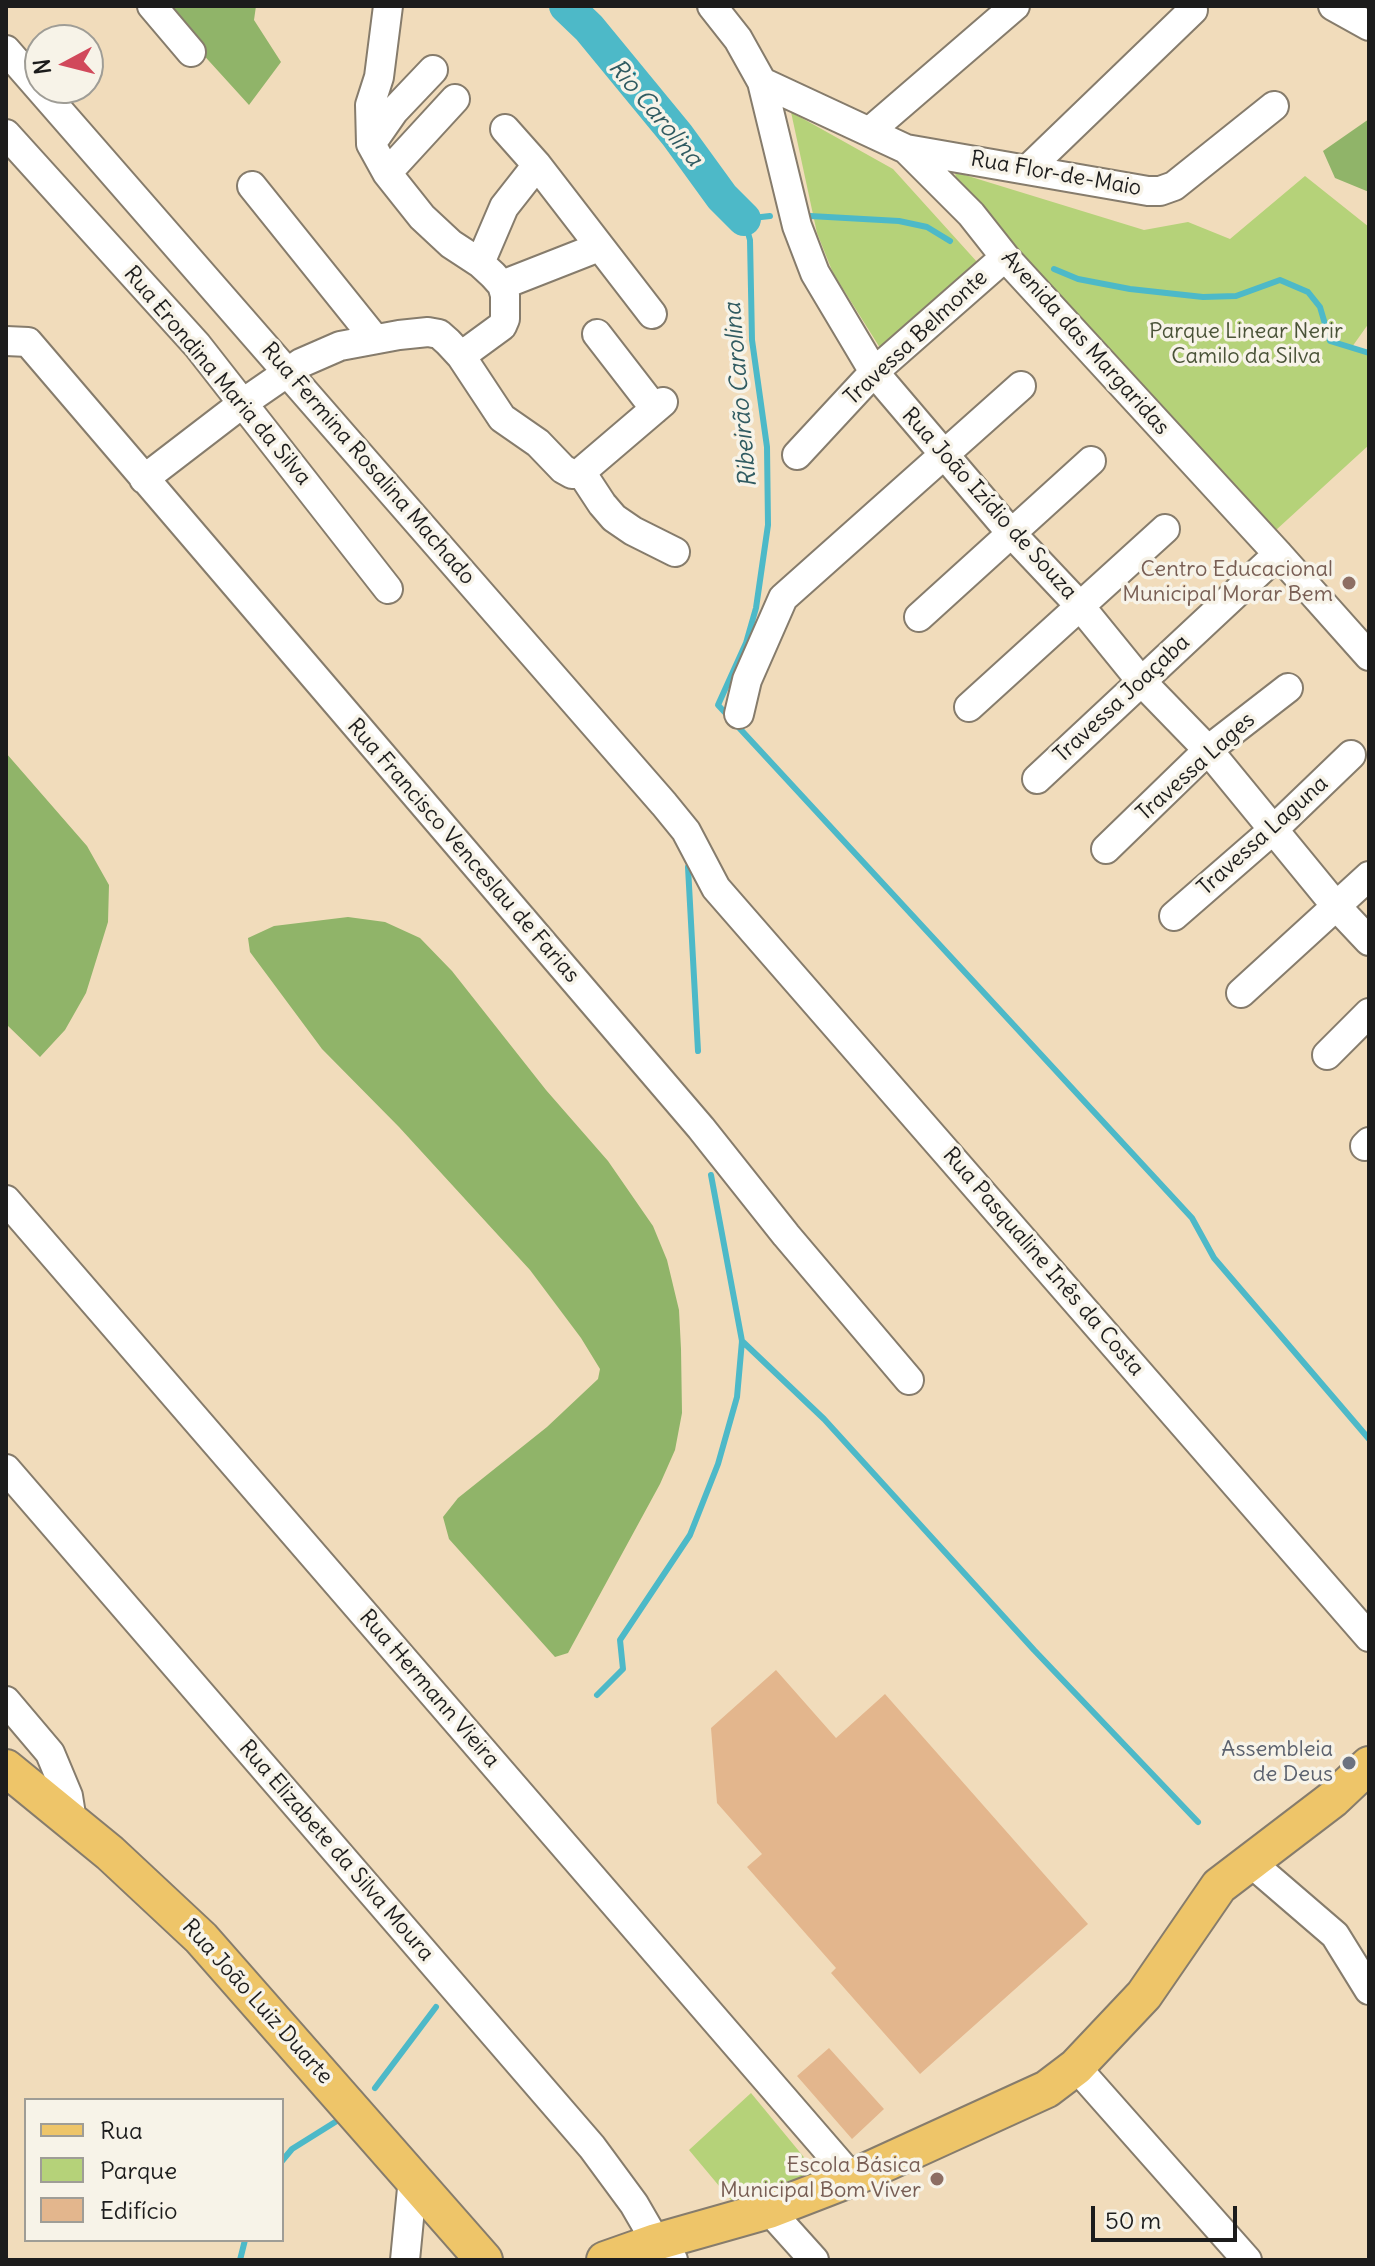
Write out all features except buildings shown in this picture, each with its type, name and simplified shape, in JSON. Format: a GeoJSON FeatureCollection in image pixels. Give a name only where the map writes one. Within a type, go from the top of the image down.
{"type":"FeatureCollection","features":[{"type":"Feature","properties":{"kind":"main road"},"geometry":{"type":"LineString","coordinates":[[605,2260],[664,2251],[852,2178],[1030,2099],[1064,2078],[1144,1995],[1219,1886],[1333,1799],[1369,1765]]}},
{"type":"Feature","properties":{"kind":"main road","name":"Rua João Luiz Duarte"},"geometry":{"type":"LineString","coordinates":[[6,1768],[141,1881],[201,1938],[484,2260]]}},
{"type":"Feature","properties":{"kind":"street"},"geometry":{"type":"LineString","coordinates":[[152,6],[191,52]]}},
{"type":"Feature","properties":{"kind":"street"},"geometry":{"type":"LineString","coordinates":[[388,6],[379,77],[370,105],[371,144],[387,173],[432,228],[480,263],[502,285],[506,306],[502,326],[461,356]]}},
{"type":"Feature","properties":{"kind":"street","name":"Rua João Izídio de Souza"},"geometry":{"type":"LineString","coordinates":[[712,6],[738,39],[762,82],[797,226],[815,273],[874,372],[1012,534],[1080,606],[1141,681],[1208,750],[1336,906],[1369,941]]}},
{"type":"Feature","properties":{"kind":"street"},"geometry":{"type":"LineString","coordinates":[[870,131],[1015,6]]}},
{"type":"Feature","properties":{"kind":"street"},"geometry":{"type":"LineString","coordinates":[[1333,6],[1369,26]]}},
{"type":"Feature","properties":{"kind":"street"},"geometry":{"type":"LineString","coordinates":[[1028,169],[1193,10]]}},
{"type":"Feature","properties":{"kind":"street","name":"Rua Fermina Rosalina Machado"},"geometry":{"type":"LineString","coordinates":[[6,50],[671,813],[697,849],[716,888]]}},
{"type":"Feature","properties":{"kind":"street"},"geometry":{"type":"LineString","coordinates":[[371,144],[401,103],[433,70]]}},
{"type":"Feature","properties":{"kind":"street","name":"Avenida das Margaridas"},"geometry":{"type":"LineString","coordinates":[[762,82],[906,149],[971,214],[1005,257],[1369,656]]}},
{"type":"Feature","properties":{"kind":"street"},"geometry":{"type":"LineString","coordinates":[[387,173],[455,99]]}},
{"type":"Feature","properties":{"kind":"street","name":"Rua Flor-de-Maio"},"geometry":{"type":"LineString","coordinates":[[906,149],[1160,191],[1174,186],[1274,106]]}},
{"type":"Feature","properties":{"kind":"street"},"geometry":{"type":"LineString","coordinates":[[505,129],[537,165],[652,314]]}},
{"type":"Feature","properties":{"kind":"street","name":"Rua Erondina Maria da Silva"},"geometry":{"type":"LineString","coordinates":[[6,134],[197,345],[388,589]]}},
{"type":"Feature","properties":{"kind":"street"},"geometry":{"type":"LineString","coordinates":[[480,263],[504,207],[537,165]]}},
{"type":"Feature","properties":{"kind":"street"},"geometry":{"type":"LineString","coordinates":[[252,186],[375,339]]}},
{"type":"Feature","properties":{"kind":"street"},"geometry":{"type":"LineString","coordinates":[[502,285],[599,247]]}},
{"type":"Feature","properties":{"kind":"street","name":"Travessa Belmonte"},"geometry":{"type":"LineString","coordinates":[[795,446],[1005,257]]}},
{"type":"Feature","properties":{"kind":"street","name":"Rua Francisco Venceslau de Farias"},"geometry":{"type":"LineString","coordinates":[[6,317],[17,341],[144,479],[701,1128],[786,1235],[909,1380]]}},
{"type":"Feature","properties":{"kind":"street"},"geometry":{"type":"LineString","coordinates":[[144,479],[301,363],[340,346],[418,332],[439,334],[461,356],[502,418],[538,443],[563,469],[572,474],[581,472],[659,406],[597,334]]}},
{"type":"Feature","properties":{"kind":"street"},"geometry":{"type":"LineString","coordinates":[[739,714],[747,680],[783,598],[1021,386]]}},
{"type":"Feature","properties":{"kind":"street"},"geometry":{"type":"LineString","coordinates":[[919,617],[1091,461]]}},
{"type":"Feature","properties":{"kind":"street"},"geometry":{"type":"LineString","coordinates":[[581,472],[614,518],[675,552]]}},
{"type":"Feature","properties":{"kind":"street"},"geometry":{"type":"LineString","coordinates":[[969,707],[1165,529]]}},
{"type":"Feature","properties":{"kind":"street","name":"Travessa Joaçaba"},"geometry":{"type":"LineString","coordinates":[[1037,779],[1278,554]]}},
{"type":"Feature","properties":{"kind":"street","name":"Travessa Lages"},"geometry":{"type":"LineString","coordinates":[[1106,849],[1208,750],[1288,688]]}},
{"type":"Feature","properties":{"kind":"street","name":"Travessa Laguna"},"geometry":{"type":"LineString","coordinates":[[1174,916],[1274,829],[1351,755]]}},
{"type":"Feature","properties":{"kind":"street"},"geometry":{"type":"LineString","coordinates":[[1241,993],[1369,876]]}},
{"type":"Feature","properties":{"kind":"street","name":"Rua Pasqualine Inês da Costa"},"geometry":{"type":"LineString","coordinates":[[716,888],[1369,1637]]}},
{"type":"Feature","properties":{"kind":"street"},"geometry":{"type":"LineString","coordinates":[[1327,1055],[1369,1013]]}},
{"type":"Feature","properties":{"kind":"street","name":"Rua Hermann Vieira"},"geometry":{"type":"LineString","coordinates":[[6,1200],[852,2178]]}},
{"type":"Feature","properties":{"kind":"street","name":"Rua Elizabete da Silva Moura"},"geometry":{"type":"LineString","coordinates":[[6,1469],[592,2147],[664,2251]]}},
{"type":"Feature","properties":{"kind":"street"},"geometry":{"type":"LineString","coordinates":[[6,1701],[50,1753],[68,1796],[72,1821]]}},
{"type":"Feature","properties":{"kind":"street"},"geometry":{"type":"LineString","coordinates":[[1249,1861],[1335,1935],[1369,1990]]}},
{"type":"Feature","properties":{"kind":"street"},"geometry":{"type":"LineString","coordinates":[[1076,2067],[1247,2260]]}},
{"type":"Feature","properties":{"kind":"street"},"geometry":{"type":"LineString","coordinates":[[405,2260],[413,2178]]}},
{"type":"Feature","properties":{"kind":"street"},"geometry":{"type":"LineString","coordinates":[[769,2210],[814,2260]]}},
{"type":"Feature","properties":{"kind":"green space"},"geometry":{"type":"Polygon","coordinates":[[[159,6],[256,6],[254,20],[281,62],[249,105],[159,6]]]}},
{"type":"Feature","properties":{"kind":"green space"},"geometry":{"type":"Polygon","coordinates":[[[791,112],[893,169],[978,263],[882,351],[833,273],[817,233],[791,112]]]}},
{"type":"Feature","properties":{"kind":"green space"},"geometry":{"type":"Polygon","coordinates":[[[1369,119],[1369,192],[1335,178],[1323,151],[1369,119]]]}},
{"type":"Feature","properties":{"kind":"green space","name":"Parque Linear Nerir Camilo da Silva"},"geometry":{"type":"Polygon","coordinates":[[[955,172],[1144,230],[1188,222],[1230,239],[1305,176],[1369,227],[1369,323],[1352,347],[1369,355],[1369,445],[1276,530],[957,186],[955,172]]]}},
{"type":"Feature","properties":{"kind":"green space"},"geometry":{"type":"Polygon","coordinates":[[[6,753],[87,846],[109,885],[108,922],[86,993],[65,1030],[40,1057],[6,1024],[6,753]]]}},
{"type":"Feature","properties":{"kind":"green space"},"geometry":{"type":"Polygon","coordinates":[[[348,917],[385,922],[420,938],[452,971],[546,1090],[608,1161],[653,1226],[667,1260],[679,1310],[681,1349],[682,1413],[675,1450],[660,1484],[568,1653],[555,1657],[449,1539],[443,1517],[458,1498],[547,1427],[598,1379],[600,1369],[530,1270],[399,1127],[322,1049],[250,952],[248,938],[274,926],[348,917]]]}},
{"type":"Feature","properties":{"kind":"green space"},"geometry":{"type":"Polygon","coordinates":[[[751,2093],[817,2173],[735,2205],[689,2150],[751,2093]]]}},
{"type":"Feature","properties":{"kind":"waterway","name":"Rio Carolina"},"geometry":{"type":"LineString","coordinates":[[566,6],[589,28],[677,135],[722,197],[744,219]]}},
{"type":"Feature","properties":{"kind":"waterway"},"geometry":{"type":"LineString","coordinates":[[770,216],[744,219],[750,240],[752,340],[767,447],[768,525],[756,608],[746,643],[718,705],[1192,1218],[1214,1258],[1369,1439]]}},
{"type":"Feature","properties":{"kind":"waterway"},"geometry":{"type":"LineString","coordinates":[[810,216],[899,221],[927,227],[950,241]]}},
{"type":"Feature","properties":{"kind":"waterway"},"geometry":{"type":"LineString","coordinates":[[1054,269],[1078,279],[1130,289],[1203,297],[1236,296],[1280,280],[1308,292],[1320,307],[1330,341],[1369,353]]}},
{"type":"Feature","properties":{"kind":"waterway","name":"Ribeirão Carolina"},"geometry":{"type":"LineString","coordinates":[[688,867],[698,1051]]}},
{"type":"Feature","properties":{"kind":"waterway","name":"Ribeirão Carolina"},"geometry":{"type":"LineString","coordinates":[[597,1695],[623,1669],[620,1640],[690,1535],[718,1464],[737,1397],[742,1341],[711,1175]]}},
{"type":"Feature","properties":{"kind":"waterway"},"geometry":{"type":"LineString","coordinates":[[742,1341],[824,1419],[1034,1650],[1198,1822]]}},
{"type":"Feature","properties":{"kind":"waterway","name":"Ribeirão Carolina"},"geometry":{"type":"LineString","coordinates":[[375,2088],[436,2007]]}},
{"type":"Feature","properties":{"kind":"waterway","name":"Ribeirão Carolina"},"geometry":{"type":"LineString","coordinates":[[284,2159],[292,2149],[340,2119]]}},
{"type":"Feature","properties":{"kind":"waterway","name":"Ribeirão Carolina"},"geometry":{"type":"LineString","coordinates":[[240,2260],[244,2242]]}},
{"type":"Feature","properties":{"kind":"place","name":"Centro Educacional Municipal Morar Bem"},"geometry":{"type":"Point","coordinates":[1349,583]}},
{"type":"Feature","properties":{"kind":"place","name":"Assembleia de Deus"},"geometry":{"type":"Point","coordinates":[1349,1763]}},
{"type":"Feature","properties":{"kind":"place","name":"Escola Básica Municipal Bom Viver"},"geometry":{"type":"Point","coordinates":[937,2179]}}]}
